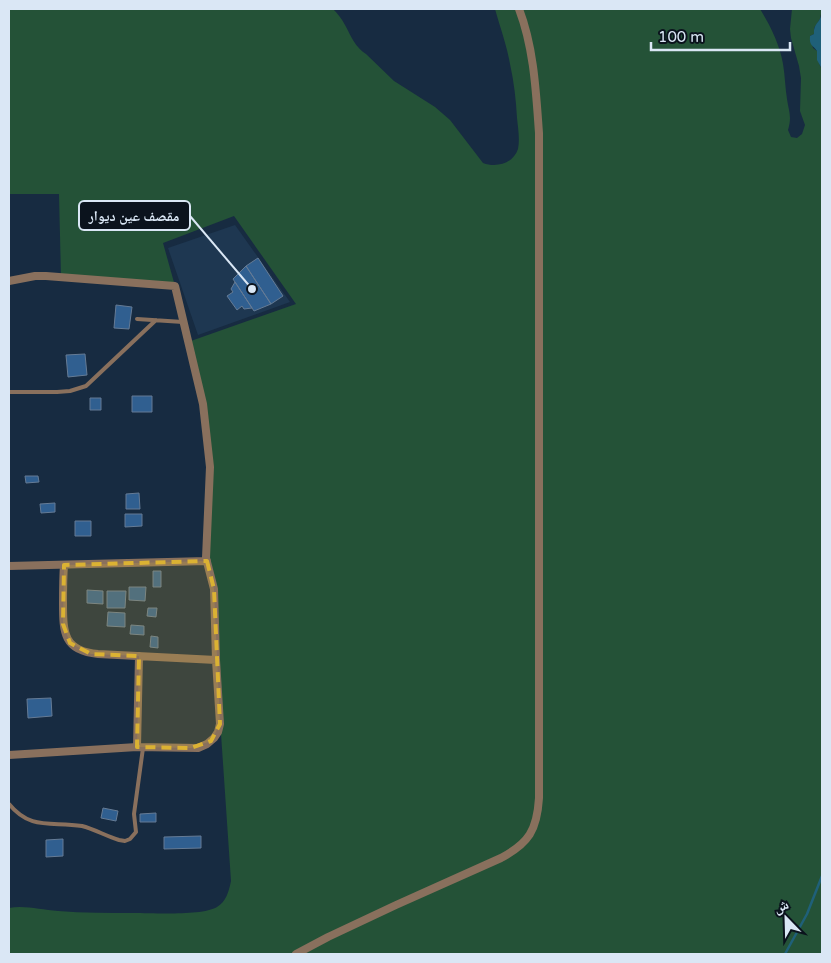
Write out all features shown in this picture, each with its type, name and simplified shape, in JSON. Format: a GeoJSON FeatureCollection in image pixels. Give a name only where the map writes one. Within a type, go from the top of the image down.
{"type":"FeatureCollection","features":[{"type":"Feature","properties":{"kind":"street"},"geometry":{"type":"LineString","coordinates":[[296,954],[396,904],[512,852],[521,846],[531,833],[537,816],[539,133],[531,54],[519,9]]}},
{"type":"Feature","properties":{"kind":"street"},"geometry":{"type":"LineString","coordinates":[[9,289],[9,281],[35,276],[175,286],[203,404],[208,451],[210,476],[206,553],[214,589],[220,717],[219,728],[214,738],[198,748],[140,748],[9,755]]}},
{"type":"Feature","properties":{"kind":"street"},"geometry":{"type":"LineString","coordinates":[[9,566],[207,561]]}},
{"type":"Feature","properties":{"kind":"street"},"geometry":{"type":"LineString","coordinates":[[64,564],[63,624],[70,644],[79,650],[91,654],[216,660]]}},
{"type":"Feature","properties":{"kind":"street"},"geometry":{"type":"LineString","coordinates":[[139,656],[140,748]]}},
{"type":"Feature","properties":{"kind":"lane"},"geometry":{"type":"LineString","coordinates":[[137,319],[184,322]]}},
{"type":"Feature","properties":{"kind":"lane"},"geometry":{"type":"LineString","coordinates":[[9,392],[70,391],[86,386],[156,320]]}},
{"type":"Feature","properties":{"kind":"lane"},"geometry":{"type":"LineString","coordinates":[[9,804],[16,813],[28,820],[43,824],[81,826],[119,840],[125,841],[130,839],[137,830],[134,814],[140,748]]}},
{"type":"Feature","properties":{"kind":"highlighted area"},"geometry":{"type":"Polygon","coordinates":[[[207,561],[214,589],[220,724],[211,741],[191,748],[137,747],[139,656],[91,654],[70,643],[63,624],[64,565],[207,561]]]}},
{"type":"Feature","properties":{"kind":"shaded area"},"geometry":{"type":"Polygon","coordinates":[[[822,9],[822,69],[817,60],[817,51],[811,44],[810,36],[814,34],[822,9]]]}},
{"type":"Feature","properties":{"kind":"shaded area"},"geometry":{"type":"Polygon","coordinates":[[[235,225],[290,302],[198,335],[168,248],[235,225]]]}},
{"type":"Feature","properties":{"kind":"green space"},"geometry":{"type":"Polygon","coordinates":[[[9,9],[333,9],[359,48],[394,81],[435,107],[450,120],[483,163],[498,165],[504,164],[516,154],[519,134],[513,78],[495,9],[760,9],[771,28],[780,50],[790,114],[788,130],[791,137],[797,138],[802,134],[805,125],[800,111],[801,78],[791,38],[792,9],[822,9],[820,19],[814,28],[814,34],[810,36],[822,69],[822,954],[9,954],[9,908],[27,907],[86,913],[189,913],[217,907],[227,896],[231,881],[216,660],[214,589],[208,567],[210,476],[203,404],[188,342],[296,304],[234,216],[163,243],[175,286],[61,277],[59,194],[9,194],[9,9]]]}},
{"type":"Feature","properties":{"kind":"building"},"geometry":{"type":"Polygon","coordinates":[[[258,258],[283,296],[271,304],[246,266],[258,258]]]}},
{"type":"Feature","properties":{"kind":"building"},"geometry":{"type":"Polygon","coordinates":[[[246,266],[271,304],[254,311],[233,279],[246,266]]]}},
{"type":"Feature","properties":{"kind":"building"},"geometry":{"type":"Polygon","coordinates":[[[235,282],[252,308],[244,309],[242,306],[237,310],[227,296],[233,292],[231,289],[235,282]]]}},
{"type":"Feature","properties":{"kind":"building"},"geometry":{"type":"Polygon","coordinates":[[[116,305],[132,307],[129,329],[114,328],[116,305]]]}},
{"type":"Feature","properties":{"kind":"building"},"geometry":{"type":"Polygon","coordinates":[[[85,354],[87,375],[68,377],[66,355],[85,354]]]}},
{"type":"Feature","properties":{"kind":"building"},"geometry":{"type":"Polygon","coordinates":[[[132,396],[152,396],[152,412],[132,412],[132,396]]]}},
{"type":"Feature","properties":{"kind":"building"},"geometry":{"type":"Polygon","coordinates":[[[90,398],[101,398],[101,410],[90,410],[90,398]]]}},
{"type":"Feature","properties":{"kind":"building"},"geometry":{"type":"Polygon","coordinates":[[[25,476],[38,476],[39,482],[26,483],[25,476]]]}},
{"type":"Feature","properties":{"kind":"building"},"geometry":{"type":"Polygon","coordinates":[[[139,493],[140,509],[126,509],[126,494],[139,493]]]}},
{"type":"Feature","properties":{"kind":"building"},"geometry":{"type":"Polygon","coordinates":[[[55,503],[55,512],[41,513],[40,504],[55,503]]]}},
{"type":"Feature","properties":{"kind":"building"},"geometry":{"type":"Polygon","coordinates":[[[125,514],[142,514],[142,526],[125,527],[125,514]]]}},
{"type":"Feature","properties":{"kind":"building"},"geometry":{"type":"Polygon","coordinates":[[[75,521],[91,521],[91,536],[75,536],[75,521]]]}},
{"type":"Feature","properties":{"kind":"building"},"geometry":{"type":"Polygon","coordinates":[[[153,571],[161,571],[161,587],[153,587],[153,571]]]}},
{"type":"Feature","properties":{"kind":"building"},"geometry":{"type":"Polygon","coordinates":[[[129,587],[146,587],[145,601],[129,600],[129,587]]]}},
{"type":"Feature","properties":{"kind":"building"},"geometry":{"type":"Polygon","coordinates":[[[87,590],[103,591],[103,604],[87,603],[87,590]]]}},
{"type":"Feature","properties":{"kind":"building"},"geometry":{"type":"Polygon","coordinates":[[[107,591],[126,591],[125,608],[107,608],[107,591]]]}},
{"type":"Feature","properties":{"kind":"building"},"geometry":{"type":"Polygon","coordinates":[[[148,608],[157,608],[156,617],[147,616],[148,608]]]}},
{"type":"Feature","properties":{"kind":"building"},"geometry":{"type":"Polygon","coordinates":[[[108,612],[125,613],[125,627],[107,626],[108,612]]]}},
{"type":"Feature","properties":{"kind":"building"},"geometry":{"type":"Polygon","coordinates":[[[131,625],[144,626],[144,635],[130,634],[131,625]]]}},
{"type":"Feature","properties":{"kind":"building"},"geometry":{"type":"Polygon","coordinates":[[[151,636],[158,637],[158,648],[150,647],[151,636]]]}},
{"type":"Feature","properties":{"kind":"building"},"geometry":{"type":"Polygon","coordinates":[[[51,698],[52,716],[28,718],[27,699],[51,698]]]}},
{"type":"Feature","properties":{"kind":"building"},"geometry":{"type":"Polygon","coordinates":[[[103,808],[118,811],[116,821],[101,818],[103,808]]]}},
{"type":"Feature","properties":{"kind":"building"},"geometry":{"type":"Polygon","coordinates":[[[156,813],[156,822],[140,822],[140,814],[156,813]]]}},
{"type":"Feature","properties":{"kind":"building"},"geometry":{"type":"Polygon","coordinates":[[[201,836],[201,848],[164,849],[164,837],[201,836]]]}},
{"type":"Feature","properties":{"kind":"building"},"geometry":{"type":"Polygon","coordinates":[[[63,839],[63,856],[46,857],[46,840],[63,839]]]}},
{"type":"Feature","properties":{"kind":"waterway"},"geometry":{"type":"LineString","coordinates":[[785,954],[807,914],[822,876]]}},
{"type":"Feature","properties":{"kind":"place","name":"مقصف عين ديوار"},"geometry":{"type":"Point","coordinates":[252,289]}}]}
